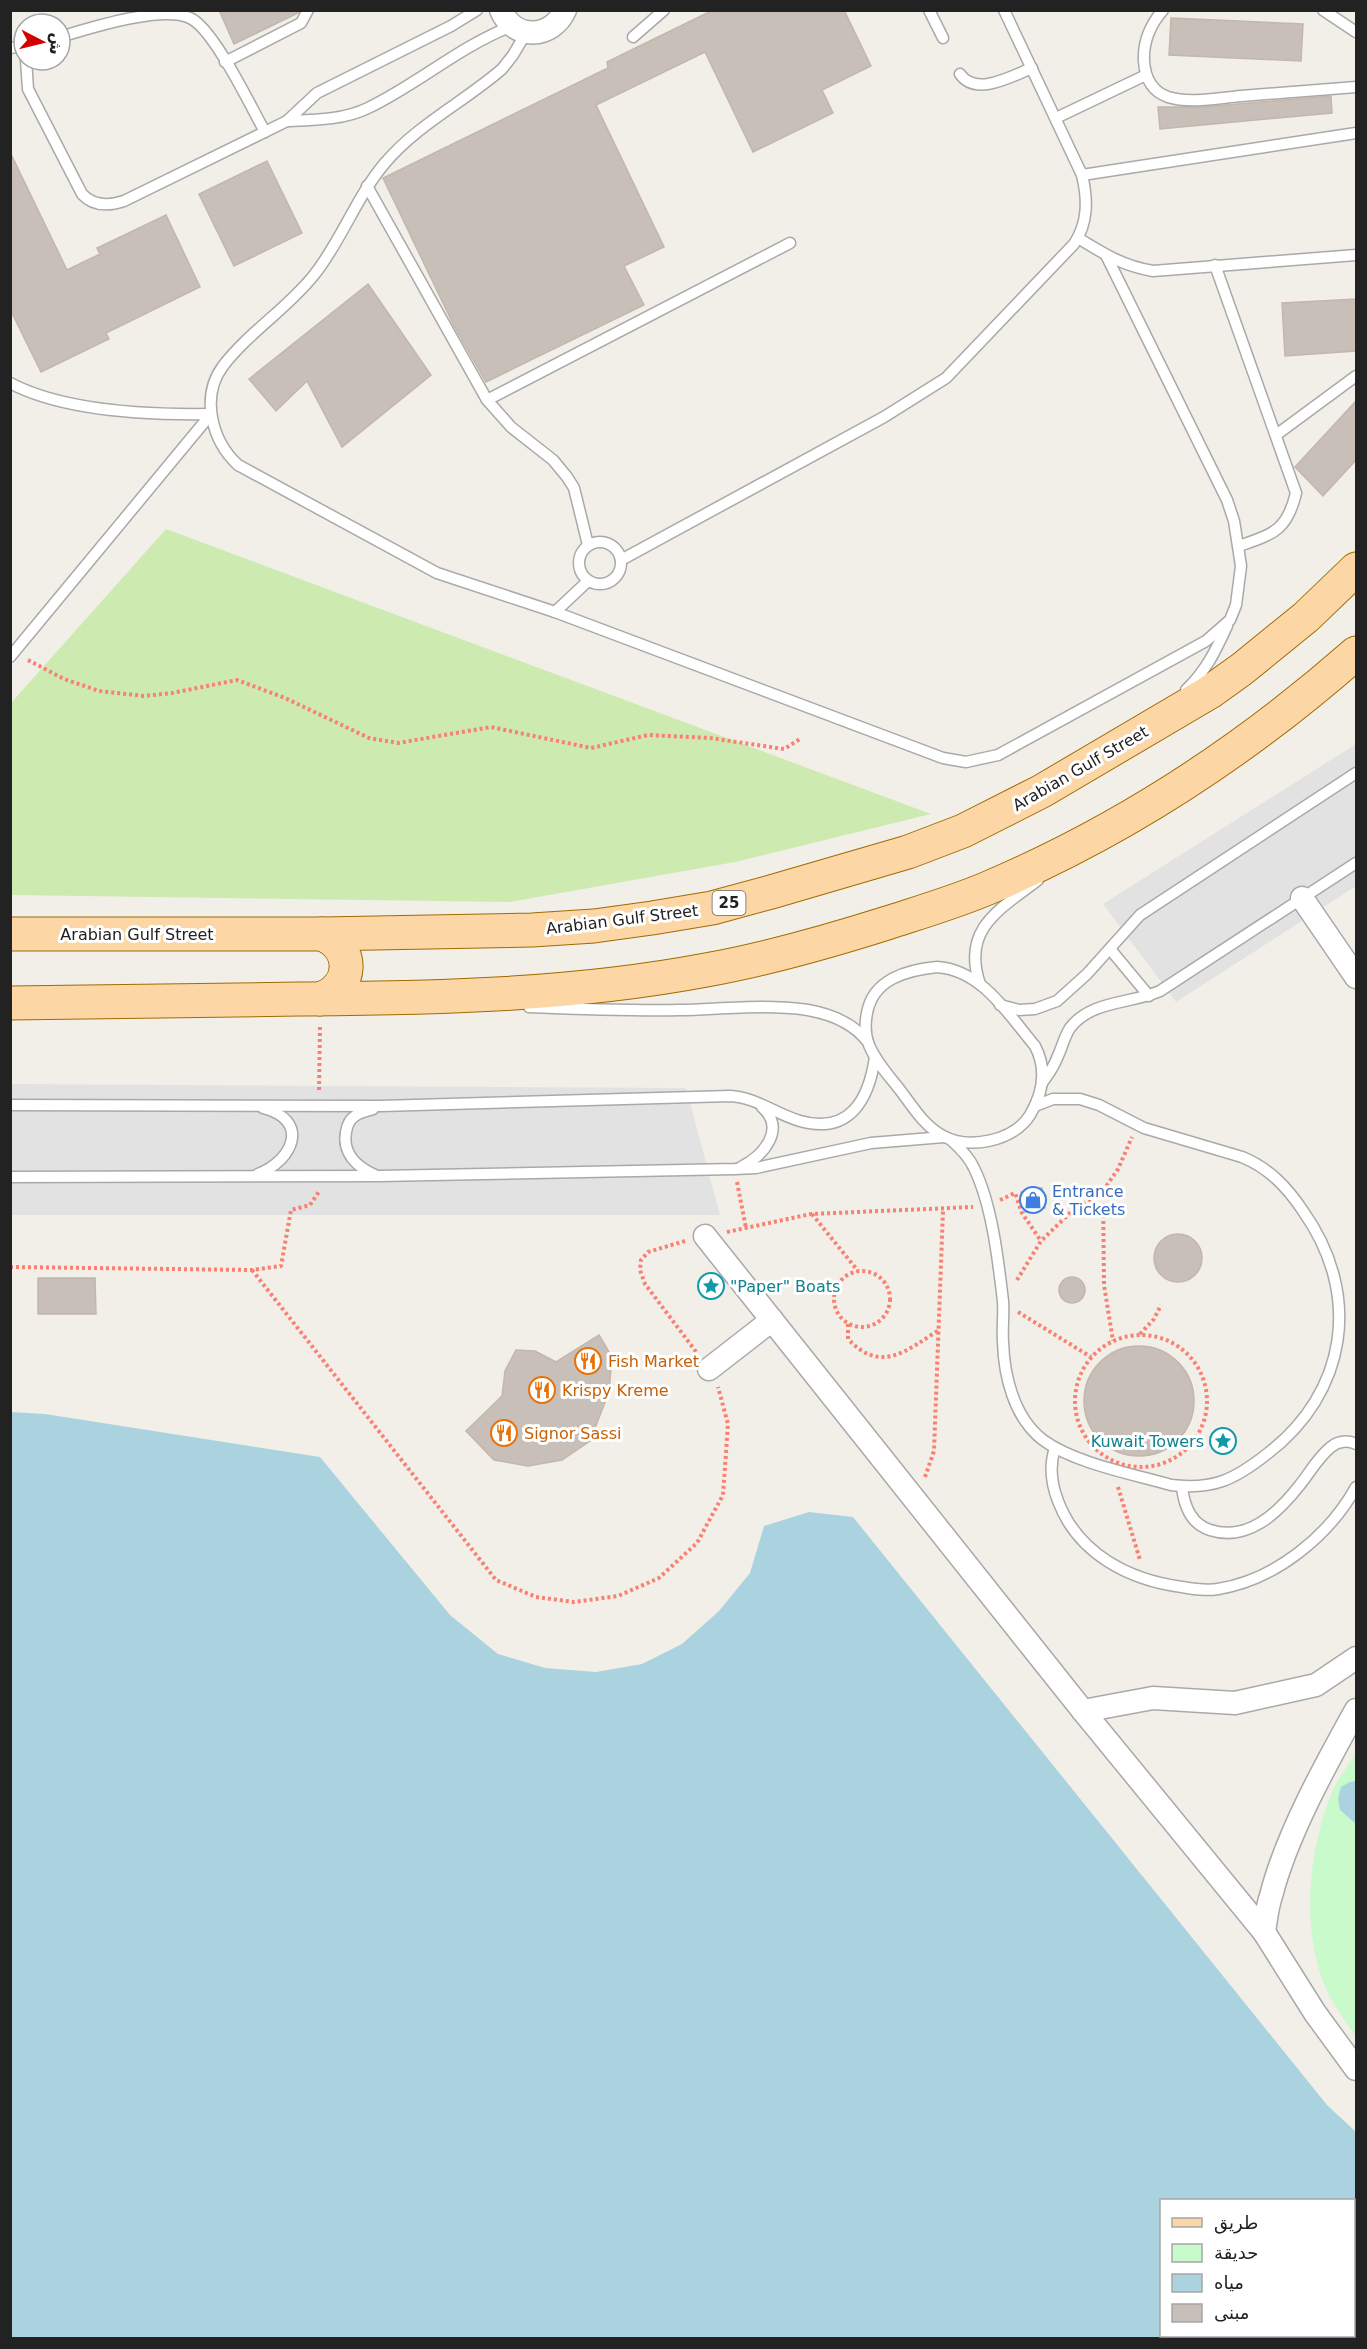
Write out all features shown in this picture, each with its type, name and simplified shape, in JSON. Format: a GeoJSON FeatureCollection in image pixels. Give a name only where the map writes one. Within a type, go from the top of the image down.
{"type":"FeatureCollection","features":[{"type":"Feature","properties":{"kind":"main road","name":"Arabian Gulf Street"},"geometry":{"type":"LineString","coordinates":[[10,934],[322,934],[532,930],[594,926],[712,908],[908,852],[963,831],[1042,791],[1210,692],[1314,610],[1356,569]]}},
{"type":"Feature","properties":{"kind":"main road"},"geometry":{"type":"LineString","coordinates":[[10,1003],[406,998],[581,987],[658,978],[764,958],[859,932],[976,892],[1051,859],[1106,831],[1268,725],[1356,653]]}},
{"type":"Feature","properties":{"kind":"main road"},"geometry":{"type":"LineString","coordinates":[[320,999],[335,992],[340,986],[344,979],[346,963],[341,948],[322,934]]}},
{"type":"Feature","properties":{"kind":"street"},"geometry":{"type":"LineString","coordinates":[[513,23],[542,32],[552,28],[560,21],[566,10]]}},
{"type":"Feature","properties":{"kind":"street"},"geometry":{"type":"LineString","coordinates":[[1302,898],[1356,978]]}},
{"type":"Feature","properties":{"kind":"street"},"geometry":{"type":"LineString","coordinates":[[705,1236],[1083,1711],[1264,1932],[1315,2013],[1356,2069]]}},
{"type":"Feature","properties":{"kind":"street"},"geometry":{"type":"LineString","coordinates":[[709,1369],[772,1320]]}},
{"type":"Feature","properties":{"kind":"street"},"geometry":{"type":"LineString","coordinates":[[1083,1711],[1154,1698],[1235,1703],[1316,1685],[1356,1658]]}},
{"type":"Feature","properties":{"kind":"street"},"geometry":{"type":"LineString","coordinates":[[1264,1932],[1271,1895],[1292,1836],[1356,1710]]}},
{"type":"Feature","properties":{"kind":"lane"},"geometry":{"type":"LineString","coordinates":[[109,23],[110,10]]}},
{"type":"Feature","properties":{"kind":"lane"},"geometry":{"type":"LineString","coordinates":[[225,62],[296,26],[308,10]]}},
{"type":"Feature","properties":{"kind":"lane"},"geometry":{"type":"LineString","coordinates":[[27,72],[28,89],[82,194],[92,202],[107,204],[124,201],[287,121],[317,93],[452,26],[477,10]]}},
{"type":"Feature","properties":{"kind":"lane"},"geometry":{"type":"LineString","coordinates":[[633,37],[664,10]]}},
{"type":"Feature","properties":{"kind":"lane"},"geometry":{"type":"LineString","coordinates":[[928,10],[943,38]]}},
{"type":"Feature","properties":{"kind":"lane"},"geometry":{"type":"LineString","coordinates":[[621,560],[884,417],[946,378],[1078,238],[1085,219],[1087,198],[1082,175],[1004,10]]}},
{"type":"Feature","properties":{"kind":"lane"},"geometry":{"type":"LineString","coordinates":[[1163,10],[1154,20],[1144,48],[1146,75],[1156,90],[1167,96],[1198,100],[1356,87]]}},
{"type":"Feature","properties":{"kind":"lane"},"geometry":{"type":"LineString","coordinates":[[1323,10],[1356,32]]}},
{"type":"Feature","properties":{"kind":"lane"},"geometry":{"type":"LineString","coordinates":[[72,34],[134,18],[190,15],[209,34],[266,132]]}},
{"type":"Feature","properties":{"kind":"lane"},"geometry":{"type":"LineString","coordinates":[[287,121],[333,117],[368,109],[469,46],[513,23],[513,55],[502,69],[409,138],[393,153],[367,186],[346,226],[315,274],[298,294],[240,347],[223,366],[213,388],[211,414],[214,427],[224,450],[238,465],[437,573],[555,612],[943,758],[966,762],[988,759],[1013,747],[1206,641],[1230,620]]}},
{"type":"Feature","properties":{"kind":"lane"},"geometry":{"type":"LineString","coordinates":[[960,74],[970,83],[988,84],[1032,68]]}},
{"type":"Feature","properties":{"kind":"lane"},"geometry":{"type":"LineString","coordinates":[[1056,118],[1146,75]]}},
{"type":"Feature","properties":{"kind":"lane"},"geometry":{"type":"LineString","coordinates":[[1082,175],[1356,134]]}},
{"type":"Feature","properties":{"kind":"lane"},"geometry":{"type":"LineString","coordinates":[[367,186],[487,400],[511,427],[553,460],[574,488],[588,546]]}},
{"type":"Feature","properties":{"kind":"lane"},"geometry":{"type":"LineString","coordinates":[[1078,238],[1131,267],[1153,271],[1356,255]]}},
{"type":"Feature","properties":{"kind":"lane"},"geometry":{"type":"LineString","coordinates":[[487,400],[790,243]]}},
{"type":"Feature","properties":{"kind":"lane"},"geometry":{"type":"LineString","coordinates":[[1106,255],[1227,500],[1239,546],[1239,588],[1236,605],[1212,659],[1198,679],[1146,730]]}},
{"type":"Feature","properties":{"kind":"lane"},"geometry":{"type":"LineString","coordinates":[[1215,265],[1296,493],[1292,510],[1274,534],[1239,546]]}},
{"type":"Feature","properties":{"kind":"lane"},"geometry":{"type":"LineString","coordinates":[[1275,435],[1356,376]]}},
{"type":"Feature","properties":{"kind":"lane"},"geometry":{"type":"LineString","coordinates":[[10,383],[47,397],[111,409],[211,414]]}},
{"type":"Feature","properties":{"kind":"lane"},"geometry":{"type":"LineString","coordinates":[[13,655],[211,414]]}},
{"type":"Feature","properties":{"kind":"lane"},"geometry":{"type":"LineString","coordinates":[[597,542],[608,543],[617,550],[621,560],[618,574],[611,581],[602,584],[588,581],[579,566],[580,555],[588,546],[597,542]]}},
{"type":"Feature","properties":{"kind":"lane"},"geometry":{"type":"LineString","coordinates":[[555,612],[588,581]]}},
{"type":"Feature","properties":{"kind":"lane"},"geometry":{"type":"LineString","coordinates":[[1000,1005],[1019,1010],[1049,1005],[1075,986],[1135,920],[1150,908],[1356,773]]}},
{"type":"Feature","properties":{"kind":"lane"},"geometry":{"type":"LineString","coordinates":[[980,984],[974,962],[974,952],[988,920],[995,912],[1106,831]]}},
{"type":"Feature","properties":{"kind":"lane"},"geometry":{"type":"LineString","coordinates":[[1042,1083],[1052,1069],[1071,1027],[1085,1014],[1095,1008],[1149,996],[1171,984],[1356,863]]}},
{"type":"Feature","properties":{"kind":"lane"},"geometry":{"type":"LineString","coordinates":[[1110,949],[1149,996]]}},
{"type":"Feature","properties":{"kind":"lane"},"geometry":{"type":"LineString","coordinates":[[10,1177],[379,1176],[735,1170],[756,1168],[871,1143],[948,1138],[977,1143],[999,1138],[1027,1119],[1035,1106],[1042,1083],[1042,1065],[1035,1046],[980,984],[959,971],[937,967],[914,970],[890,979],[873,995],[868,1004],[866,1019],[868,1043]]}},
{"type":"Feature","properties":{"kind":"lane"},"geometry":{"type":"LineString","coordinates":[[406,998],[501,1005]]}},
{"type":"Feature","properties":{"kind":"lane"},"geometry":{"type":"LineString","coordinates":[[521,1006],[585,1009],[807,1010],[844,1022],[862,1035],[875,1058],[922,1119],[931,1129],[948,1138],[968,1158],[975,1169],[987,1206],[1003,1303],[1004,1359],[1016,1403],[1031,1429],[1055,1448],[1182,1486],[1203,1487],[1222,1483],[1258,1461],[1288,1435],[1317,1399],[1332,1370],[1338,1336],[1339,1302],[1330,1261],[1319,1236],[1296,1200],[1271,1173],[1257,1163],[1137,1125],[1099,1105],[1080,1099],[1053,1099],[1035,1106]]}},
{"type":"Feature","properties":{"kind":"lane"},"geometry":{"type":"LineString","coordinates":[[10,1105],[381,1106],[730,1096],[751,1100],[800,1121],[819,1123],[842,1119],[856,1109],[865,1097],[871,1082],[875,1058]]}},
{"type":"Feature","properties":{"kind":"lane"},"geometry":{"type":"LineString","coordinates":[[735,1170],[761,1154],[770,1138],[772,1125],[769,1115],[751,1100]]}},
{"type":"Feature","properties":{"kind":"lane"},"geometry":{"type":"LineString","coordinates":[[251,1105],[280,1114],[288,1122],[292,1138],[290,1149],[283,1159],[271,1168],[252,1176]]}},
{"type":"Feature","properties":{"kind":"lane"},"geometry":{"type":"LineString","coordinates":[[379,1176],[357,1164],[348,1153],[345,1140],[347,1127],[355,1116],[381,1106]]}},
{"type":"Feature","properties":{"kind":"lane"},"geometry":{"type":"LineString","coordinates":[[1182,1486],[1186,1507],[1196,1521],[1213,1531],[1240,1533],[1260,1524],[1281,1505],[1298,1488],[1329,1448],[1339,1442],[1356,1444]]}},
{"type":"Feature","properties":{"kind":"lane"},"geometry":{"type":"LineString","coordinates":[[1055,1448],[1052,1458],[1054,1491],[1068,1524],[1085,1544],[1107,1562],[1146,1581],[1185,1588],[1216,1590],[1268,1573],[1310,1544],[1335,1516],[1356,1487]]}},
{"type":"Feature","properties":{"kind":"path"},"geometry":{"type":"LineString","coordinates":[[13,655],[64,679],[99,691],[144,696],[237,680],[285,698],[369,738],[398,743],[492,727],[591,748],[648,735],[710,738],[784,749],[800,739]]}},
{"type":"Feature","properties":{"kind":"path"},"geometry":{"type":"LineString","coordinates":[[318,1106],[320,999]]}},
{"type":"Feature","properties":{"kind":"path"},"geometry":{"type":"LineString","coordinates":[[1091,1357],[1003,1303],[1041,1241],[1072,1210],[1103,1191],[1118,1169],[1137,1125]]}},
{"type":"Feature","properties":{"kind":"path"},"geometry":{"type":"LineString","coordinates":[[735,1170],[746,1228]]}},
{"type":"Feature","properties":{"kind":"path"},"geometry":{"type":"LineString","coordinates":[[10,1267],[252,1270],[282,1266],[291,1210],[310,1205],[330,1176]]}},
{"type":"Feature","properties":{"kind":"path"},"geometry":{"type":"LineString","coordinates":[[1103,1191],[1104,1285],[1113,1341]]}},
{"type":"Feature","properties":{"kind":"path"},"geometry":{"type":"LineString","coordinates":[[252,1270],[496,1580],[536,1597],[574,1602],[618,1596],[659,1578],[697,1543],[723,1495],[728,1424],[717,1384],[709,1369],[645,1284],[640,1270],[641,1260],[648,1252],[705,1236],[812,1214],[944,1210],[987,1206],[1015,1193],[1022,1213],[1041,1241]]}},
{"type":"Feature","properties":{"kind":"path"},"geometry":{"type":"LineString","coordinates":[[916,1501],[934,1451],[944,1210]]}},
{"type":"Feature","properties":{"kind":"path"},"geometry":{"type":"LineString","coordinates":[[812,1214],[858,1271]]}},
{"type":"Feature","properties":{"kind":"path"},"geometry":{"type":"LineString","coordinates":[[858,1271],[873,1273],[885,1282],[890,1297],[887,1312],[877,1323],[862,1328],[848,1324],[838,1314],[834,1301],[837,1287],[845,1276],[858,1271]]}},
{"type":"Feature","properties":{"kind":"path"},"geometry":{"type":"LineString","coordinates":[[1140,1335],[1154,1319],[1161,1305]]}},
{"type":"Feature","properties":{"kind":"path"},"geometry":{"type":"LineString","coordinates":[[848,1324],[848,1339],[859,1351],[873,1357],[893,1357],[939,1330]]}},
{"type":"Feature","properties":{"kind":"path"},"geometry":{"type":"LineString","coordinates":[[1140,1335],[1160,1338],[1178,1346],[1193,1360],[1203,1377],[1207,1397],[1205,1417],[1197,1436],[1185,1451],[1168,1462],[1148,1467],[1128,1467],[1111,1464],[1093,1448],[1082,1432],[1076,1413],[1075,1393],[1080,1374],[1091,1357],[1113,1341],[1140,1335]]}},
{"type":"Feature","properties":{"kind":"path"},"geometry":{"type":"LineString","coordinates":[[1111,1464],[1146,1581]]}},
{"type":"Feature","properties":{"kind":"green space"},"geometry":{"type":"Polygon","coordinates":[[[166,529],[931,814],[735,862],[510,902],[11,895],[11,703],[166,529]]]}},
{"type":"Feature","properties":{"kind":"green space"},"geometry":{"type":"Polygon","coordinates":[[[1356,1753],[1356,2037],[1329,1995],[1320,1972],[1313,1946],[1310,1891],[1313,1863],[1325,1811],[1336,1784],[1356,1753]]]}},
{"type":"Feature","properties":{"kind":"shaded area"},"geometry":{"type":"Polygon","coordinates":[[[1356,744],[1356,886],[1176,1002],[1103,904],[1356,744]]]}},
{"type":"Feature","properties":{"kind":"shaded area"},"geometry":{"type":"Polygon","coordinates":[[[11,1084],[686,1088],[720,1215],[11,1215],[11,1084]]]}},
{"type":"Feature","properties":{"kind":"water"},"geometry":{"type":"Polygon","coordinates":[[[10,1412],[45,1414],[320,1457],[450,1615],[498,1654],[545,1668],[596,1672],[642,1664],[682,1644],[719,1611],[750,1573],[764,1526],[809,1512],[853,1517],[1327,2105],[1356,2132],[1356,2338],[11,2338],[10,1412]]]}},
{"type":"Feature","properties":{"kind":"water"},"geometry":{"type":"Polygon","coordinates":[[[1356,1781],[1356,1824],[1340,1810],[1338,1799],[1341,1787],[1356,1781]]]}},
{"type":"Feature","properties":{"kind":"building"},"geometry":{"type":"Polygon","coordinates":[[[219,10],[299,10],[298,13],[234,44],[219,10]]]}},
{"type":"Feature","properties":{"kind":"building"},"geometry":{"type":"Polygon","coordinates":[[[713,10],[844,10],[871,66],[822,90],[833,113],[753,152],[705,52],[596,105],[664,247],[624,266],[644,305],[486,382],[453,324],[383,178],[608,68],[607,62],[713,10]]]}},
{"type":"Feature","properties":{"kind":"building"},"geometry":{"type":"Polygon","coordinates":[[[1171,18],[1303,24],[1301,61],[1169,55],[1171,18]]]}},
{"type":"Feature","properties":{"kind":"building"},"geometry":{"type":"Polygon","coordinates":[[[1331,96],[1332,113],[1160,129],[1158,107],[1204,107],[1331,96]]]}},
{"type":"Feature","properties":{"kind":"building"},"geometry":{"type":"Polygon","coordinates":[[[10,152],[67,270],[100,254],[97,248],[166,215],[200,287],[106,333],[109,339],[41,372],[10,309],[10,152]]]}},
{"type":"Feature","properties":{"kind":"building"},"geometry":{"type":"Polygon","coordinates":[[[267,161],[302,233],[234,266],[199,194],[267,161]]]}},
{"type":"Feature","properties":{"kind":"building"},"geometry":{"type":"Polygon","coordinates":[[[368,284],[431,375],[342,447],[307,381],[276,411],[249,379],[368,284]]]}},
{"type":"Feature","properties":{"kind":"building"},"geometry":{"type":"Polygon","coordinates":[[[1356,299],[1356,351],[1285,356],[1282,303],[1356,299]]]}},
{"type":"Feature","properties":{"kind":"building"},"geometry":{"type":"Polygon","coordinates":[[[1356,401],[1356,460],[1323,496],[1295,467],[1356,401]]]}},
{"type":"Feature","properties":{"kind":"building","name":"Entrance & Tickets"},"geometry":{"type":"Polygon","coordinates":[[[1042,1188],[1045,1208],[1025,1212],[1021,1192],[1042,1188]]]}},
{"type":"Feature","properties":{"kind":"building"},"geometry":{"type":"Polygon","coordinates":[[[1173,1234],[1183,1234],[1198,1244],[1202,1258],[1198,1272],[1192,1278],[1183,1282],[1173,1282],[1158,1272],[1154,1263],[1154,1253],[1164,1238],[1173,1234]]]}},
{"type":"Feature","properties":{"kind":"building"},"geometry":{"type":"Polygon","coordinates":[[[1072,1277],[1081,1281],[1085,1290],[1081,1299],[1072,1303],[1063,1299],[1059,1290],[1063,1281],[1072,1277]]]}},
{"type":"Feature","properties":{"kind":"building"},"geometry":{"type":"Polygon","coordinates":[[[38,1278],[95,1278],[96,1314],[38,1314],[38,1278]]]}},
{"type":"Feature","properties":{"kind":"building"},"geometry":{"type":"Polygon","coordinates":[[[599,1335],[612,1357],[609,1392],[590,1441],[562,1460],[528,1466],[494,1460],[466,1431],[502,1396],[505,1371],[516,1350],[535,1351],[556,1362],[599,1335]]]}},
{"type":"Feature","properties":{"kind":"building"},"geometry":{"type":"Polygon","coordinates":[[[1139,1346],[1160,1350],[1178,1362],[1190,1380],[1194,1401],[1190,1422],[1178,1440],[1160,1452],[1139,1456],[1118,1452],[1100,1440],[1088,1422],[1084,1401],[1088,1380],[1100,1362],[1118,1350],[1139,1346]]]}},
{"type":"Feature","properties":{"kind":"place","name":"Entrance & Tickets"},"geometry":{"type":"Point","coordinates":[1033,1200]}},
{"type":"Feature","properties":{"kind":"place","name":"\"Paper\" Boats"},"geometry":{"type":"Point","coordinates":[711,1286]}},
{"type":"Feature","properties":{"kind":"place","name":"Fish Market"},"geometry":{"type":"Point","coordinates":[588,1361]}},
{"type":"Feature","properties":{"kind":"place","name":"Krispy Kreme"},"geometry":{"type":"Point","coordinates":[542,1390]}},
{"type":"Feature","properties":{"kind":"place","name":"Signor Sassi"},"geometry":{"type":"Point","coordinates":[504,1433]}},
{"type":"Feature","properties":{"kind":"place","name":"Kuwait Towers"},"geometry":{"type":"Point","coordinates":[1223,1441]}}]}
